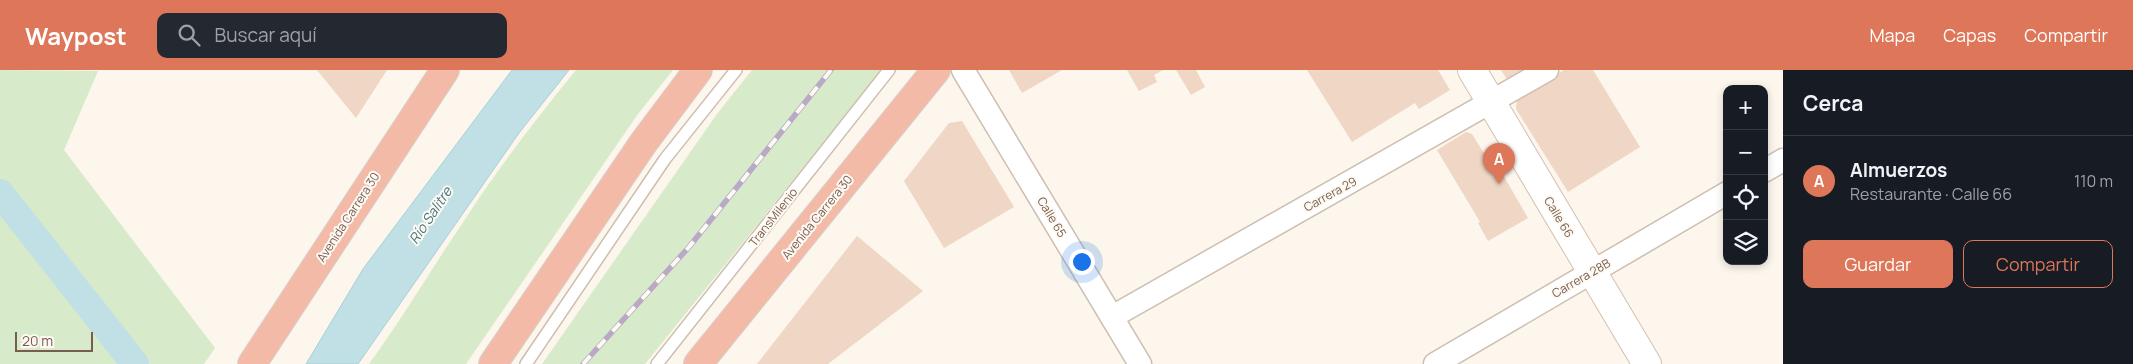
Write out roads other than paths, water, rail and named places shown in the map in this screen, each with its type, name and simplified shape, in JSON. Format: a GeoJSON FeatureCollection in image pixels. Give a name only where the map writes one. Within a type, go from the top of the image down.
{"type":"FeatureCollection","features":[{"type":"Feature","properties":{"kind":"highway","name":"Avenida Carrera 30"},"geometry":{"type":"LineString","coordinates":[[252,364],[445,70]]}},
{"type":"Feature","properties":{"kind":"highway"},"geometry":{"type":"LineString","coordinates":[[493,364],[644,142],[698,70]]}},
{"type":"Feature","properties":{"kind":"highway","name":"Avenida Carrera 30"},"geometry":{"type":"LineString","coordinates":[[698,364],[936,70]]}},
{"type":"Feature","properties":{"kind":"main road","name":"Calle 66"},"geometry":{"type":"LineString","coordinates":[[1472,70],[1646,364]]}},
{"type":"Feature","properties":{"kind":"street","name":"Calle 65"},"geometry":{"type":"LineString","coordinates":[[963,70],[1140,364]]}},
{"type":"Feature","properties":{"kind":"street","name":"Carrera 29"},"geometry":{"type":"LineString","coordinates":[[1112,317],[1548,70]]}},
{"type":"Feature","properties":{"kind":"street"},"geometry":{"type":"LineString","coordinates":[[1768,169],[1783,160]]}},
{"type":"Feature","properties":{"kind":"street","name":"Carrera 28B"},"geometry":{"type":"LineString","coordinates":[[1435,364],[1723,195]]}},
{"type":"Feature","properties":{"kind":"lane"},"geometry":{"type":"LineString","coordinates":[[526,364],[665,159],[736,70]]}},
{"type":"Feature","properties":{"kind":"lane","name":"TransMilenio"},"geometry":{"type":"LineString","coordinates":[[658,364],[888,70]]}},
{"type":"Feature","properties":{"kind":"water","name":"Río Salitre"},"geometry":{"type":"Polygon","coordinates":[[[512,70],[569,70],[519,133],[358,364],[306,364],[363,269],[512,70]]]}},
{"type":"Feature","properties":{"kind":"waterway"},"geometry":{"type":"LineString","coordinates":[[0,193],[135,364]]}},
{"type":"Feature","properties":{"kind":"railway"},"geometry":{"type":"LineString","coordinates":[[583,364],[689,247],[831,70]]}},
{"type":"Feature","properties":{"kind":"place","name":"Almuerzos"},"geometry":{"type":"Point","coordinates":[1499,184]}}]}
